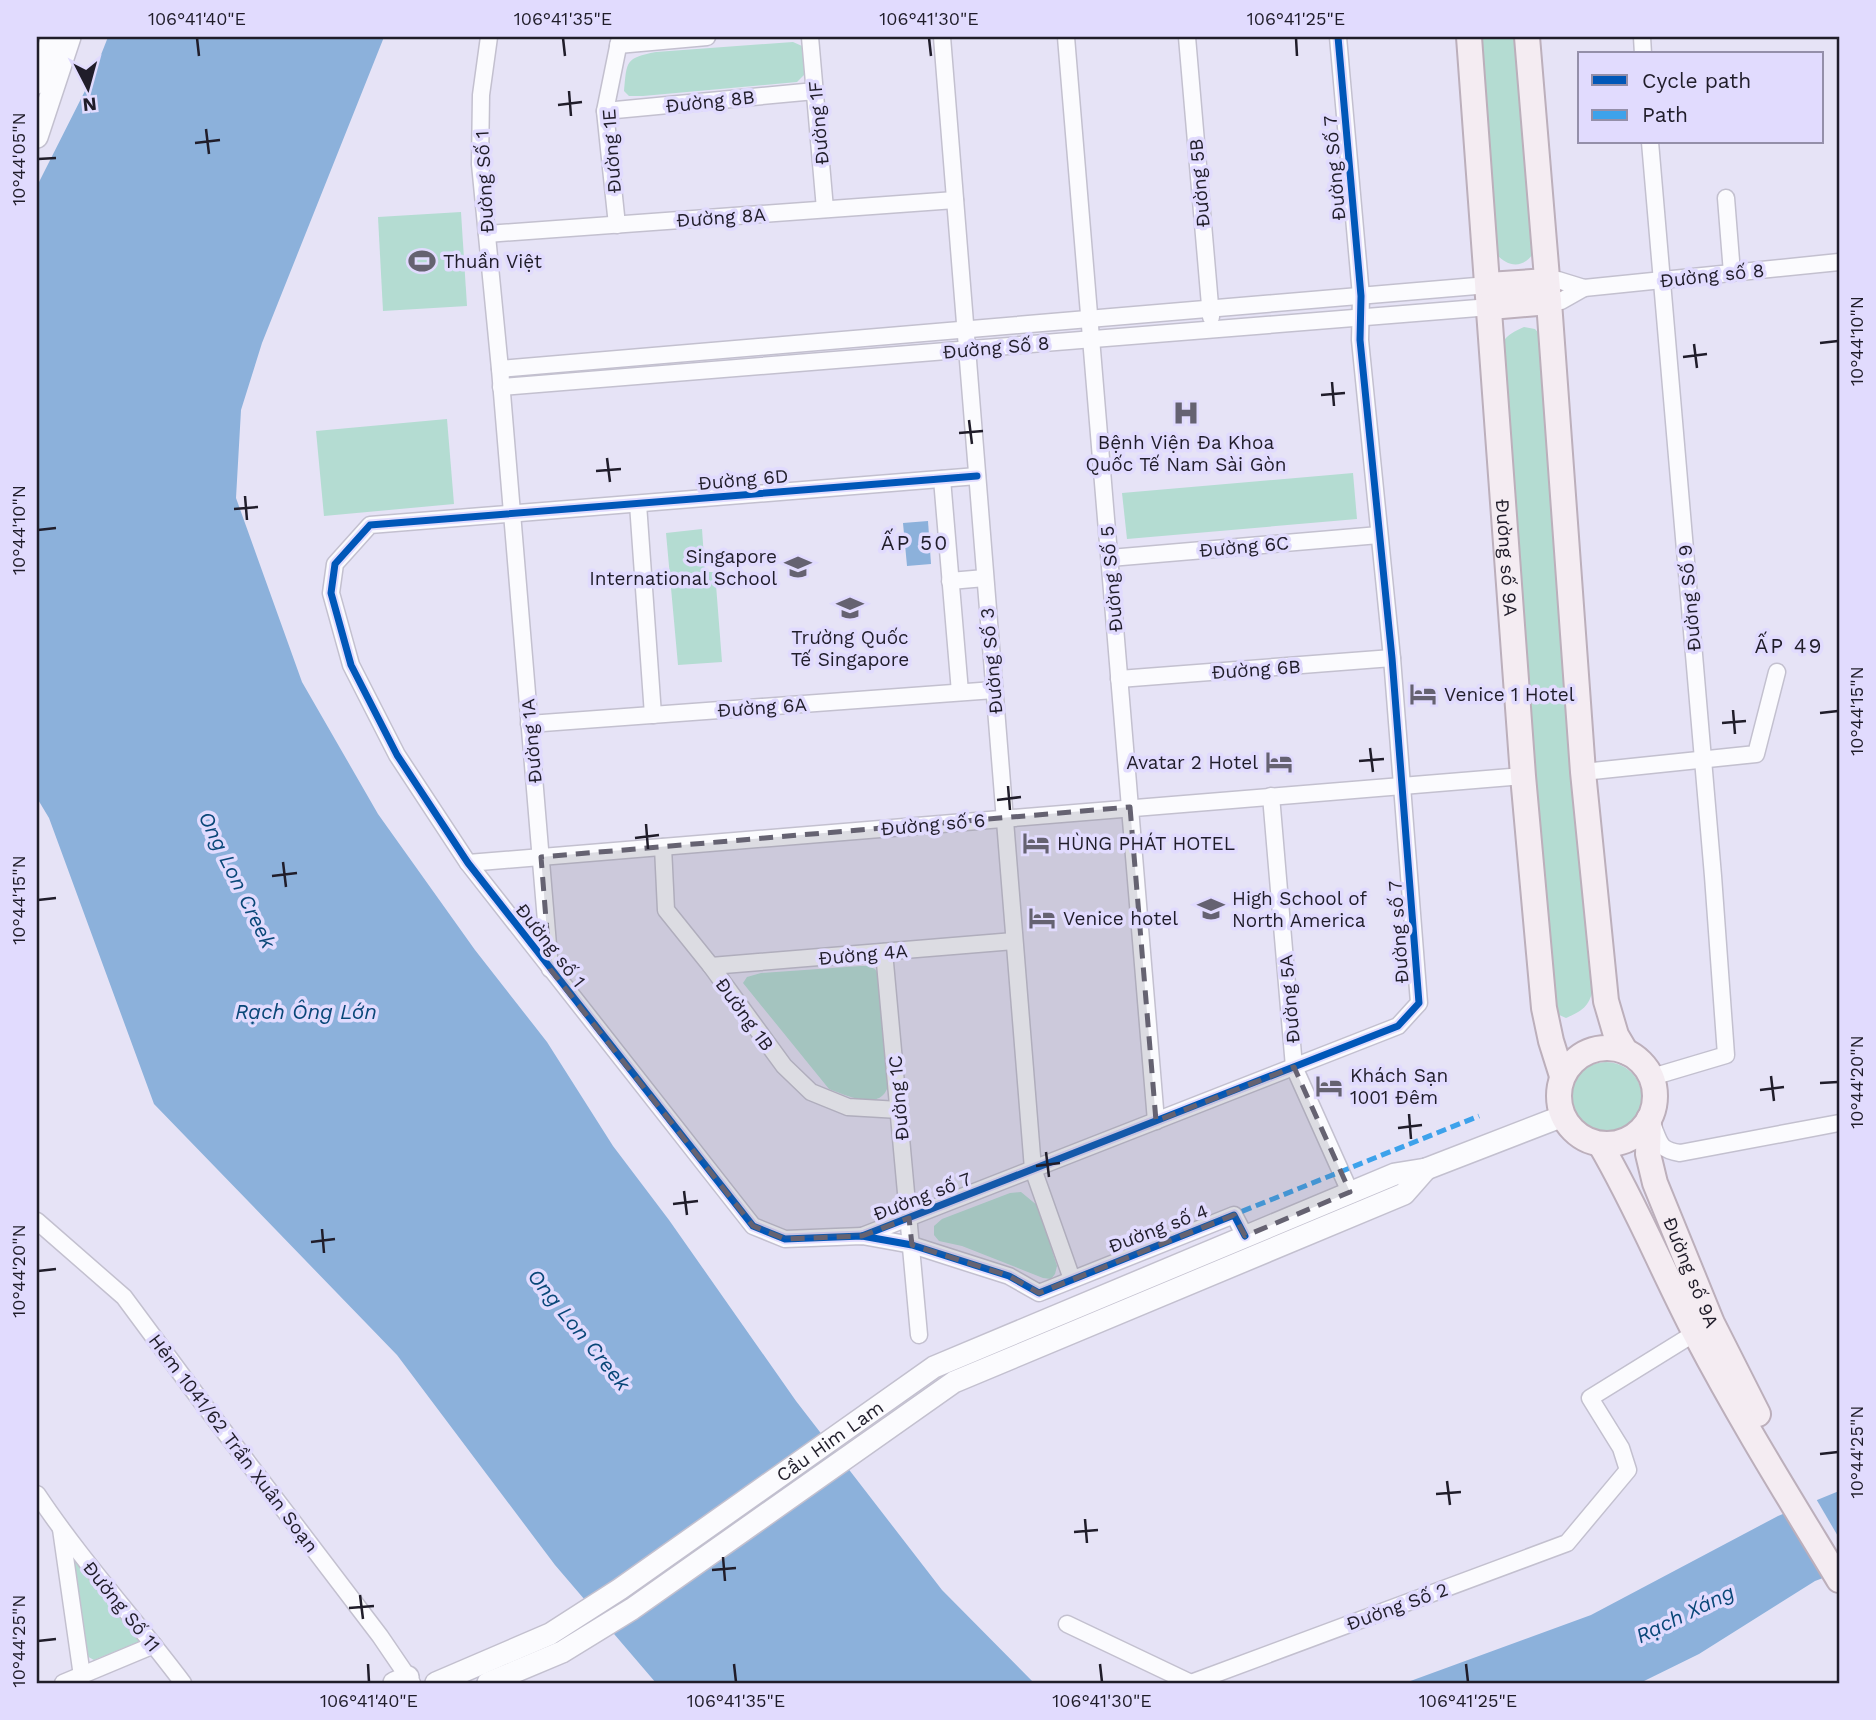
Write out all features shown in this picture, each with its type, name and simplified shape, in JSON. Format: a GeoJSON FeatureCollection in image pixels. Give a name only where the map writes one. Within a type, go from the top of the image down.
{"type":"FeatureCollection","features":[{"type":"Feature","properties":{"kind":"main road"},"geometry":{"type":"LineString","coordinates":[[37,83],[52,37]]}},
{"type":"Feature","properties":{"kind":"main road"},"geometry":{"type":"LineString","coordinates":[[37,137],[70,37]]}},
{"type":"Feature","properties":{"kind":"main road","name":"Đường số 9A"},"geometry":{"type":"LineString","coordinates":[[1469,37],[1523,776],[1544,1009],[1562,1076]]}},
{"type":"Feature","properties":{"kind":"main road"},"geometry":{"type":"LineString","coordinates":[[1527,37],[1583,772],[1606,1001],[1616,1034],[1626,1052]]}},
{"type":"Feature","properties":{"kind":"main road"},"geometry":{"type":"LineString","coordinates":[[1489,296],[1548,292]]}},
{"type":"Feature","properties":{"kind":"main road"},"geometry":{"type":"LineString","coordinates":[[1611,1048],[1626,1052],[1636,1058],[1652,1077],[1655,1098],[1649,1119],[1640,1131],[1614,1144],[1585,1140],[1572,1130],[1563,1116],[1558,1101],[1562,1076],[1582,1054],[1611,1048]]}},
{"type":"Feature","properties":{"kind":"main road"},"geometry":{"type":"LineString","coordinates":[[1245,1236],[1395,1174],[1426,1169],[1563,1116]]}},
{"type":"Feature","properties":{"kind":"main road","name":"Đường số 9A"},"geometry":{"type":"LineString","coordinates":[[1649,1119],[1648,1154],[1655,1183],[1753,1423]]}},
{"type":"Feature","properties":{"kind":"main road","name":"Đường số 9A"},"geometry":{"type":"LineString","coordinates":[[1600,1144],[1695,1333],[1753,1423]]}},
{"type":"Feature","properties":{"kind":"main road","name":"Cầu Him Lam"},"geometry":{"type":"LineString","coordinates":[[488,1683],[562,1652],[632,1609],[954,1382],[1404,1194],[1426,1169]]}},
{"type":"Feature","properties":{"kind":"main road","name":"Cầu Him Lam"},"geometry":{"type":"LineString","coordinates":[[436,1683],[550,1634],[620,1589],[934,1367],[1245,1236]]}},
{"type":"Feature","properties":{"kind":"main road"},"geometry":{"type":"LineString","coordinates":[[1753,1423],[1839,1549]]}},
{"type":"Feature","properties":{"kind":"main road"},"geometry":{"type":"LineString","coordinates":[[1753,1423],[1839,1580]]}},
{"type":"Feature","properties":{"kind":"street","name":"Đường Số 1"},"geometry":{"type":"LineString","coordinates":[[489,37],[481,95],[480,164],[501,387]]}},
{"type":"Feature","properties":{"kind":"street"},"geometry":{"type":"LineString","coordinates":[[619,41],[707,37]]}},
{"type":"Feature","properties":{"kind":"street","name":"Đường 1F"},"geometry":{"type":"LineString","coordinates":[[810,37],[825,209]]}},
{"type":"Feature","properties":{"kind":"street","name":"Đường Số 3"},"geometry":{"type":"LineString","coordinates":[[942,37],[1033,1169],[1072,1279]]}},
{"type":"Feature","properties":{"kind":"street","name":"Đường Số 5"},"geometry":{"type":"LineString","coordinates":[[1066,37],[1156,1121]]}},
{"type":"Feature","properties":{"kind":"street","name":"Đường 5B"},"geometry":{"type":"LineString","coordinates":[[1186,37],[1212,329]]}},
{"type":"Feature","properties":{"kind":"street","name":"Đường Số 7"},"geometry":{"type":"LineString","coordinates":[[1338,37],[1361,296]]}},
{"type":"Feature","properties":{"kind":"street","name":"Đường 1E"},"geometry":{"type":"LineString","coordinates":[[617,225],[605,111],[619,41]]}},
{"type":"Feature","properties":{"kind":"street","name":"Đường 8B"},"geometry":{"type":"LineString","coordinates":[[605,111],[815,91]]}},
{"type":"Feature","properties":{"kind":"street","name":"Đường Số 9"},"geometry":{"type":"LineString","coordinates":[[1650,144],[1726,1055],[1652,1077]]}},
{"type":"Feature","properties":{"kind":"street"},"geometry":{"type":"LineString","coordinates":[[1726,198],[1732,273]]}},
{"type":"Feature","properties":{"kind":"street","name":"Đường 8A"},"geometry":{"type":"LineString","coordinates":[[487,234],[955,200]]}},
{"type":"Feature","properties":{"kind":"street","name":"Đường số 8"},"geometry":{"type":"LineString","coordinates":[[1548,292],[1560,301],[1584,288],[1839,262]]}},
{"type":"Feature","properties":{"kind":"street","name":"Đường Số 8"},"geometry":{"type":"LineString","coordinates":[[500,369],[1361,296],[1489,296]]}},
{"type":"Feature","properties":{"kind":"street","name":"Đường số 7"},"geometry":{"type":"LineString","coordinates":[[862,1236],[1398,1027],[1419,1003],[1392,658],[1360,340],[1361,296]]}},
{"type":"Feature","properties":{"kind":"street","name":"Đường Số 8"},"geometry":{"type":"LineString","coordinates":[[501,387],[1361,317],[1489,296]]}},
{"type":"Feature","properties":{"kind":"street"},"geometry":{"type":"LineString","coordinates":[[501,387],[512,514]]}},
{"type":"Feature","properties":{"kind":"street","name":"Đường 6D"},"geometry":{"type":"LineString","coordinates":[[512,514],[976,476]]}},
{"type":"Feature","properties":{"kind":"street"},"geometry":{"type":"LineString","coordinates":[[942,479],[960,692]]}},
{"type":"Feature","properties":{"kind":"street"},"geometry":{"type":"LineString","coordinates":[[638,504],[653,715]]}},
{"type":"Feature","properties":{"kind":"street","name":"Đường 1A"},"geometry":{"type":"LineString","coordinates":[[512,514],[550,969]]}},
{"type":"Feature","properties":{"kind":"street","name":"Đường số 1"},"geometry":{"type":"LineString","coordinates":[[512,514],[370,525],[335,564],[331,593],[351,665],[397,755],[468,863],[753,1226],[785,1239],[862,1236],[912,1245],[1009,1276],[1039,1293],[1072,1279]]}},
{"type":"Feature","properties":{"kind":"street","name":"Đường 6C"},"geometry":{"type":"LineString","coordinates":[[1110,558],[1379,535]]}},
{"type":"Feature","properties":{"kind":"street"},"geometry":{"type":"LineString","coordinates":[[950,581],[985,578]]}},
{"type":"Feature","properties":{"kind":"street","name":"Đường 6B"},"geometry":{"type":"LineString","coordinates":[[1119,679],[1392,658]]}},
{"type":"Feature","properties":{"kind":"street"},"geometry":{"type":"LineString","coordinates":[[1583,772],[1756,754],[1777,672]]}},
{"type":"Feature","properties":{"kind":"street","name":"Đường 6A"},"geometry":{"type":"LineString","coordinates":[[530,724],[994,690]]}},
{"type":"Feature","properties":{"kind":"street","name":"Đường số 6"},"geometry":{"type":"LineString","coordinates":[[468,863],[1523,776]]}},
{"type":"Feature","properties":{"kind":"street","name":"Đường 5A"},"geometry":{"type":"LineString","coordinates":[[1271,796],[1294,1067],[1350,1192]]}},
{"type":"Feature","properties":{"kind":"street","name":"Đường 1B"},"geometry":{"type":"LineString","coordinates":[[663,847],[666,910],[711,966],[784,1066],[810,1092],[848,1107],[899,1110]]}},
{"type":"Feature","properties":{"kind":"street","name":"Đường 4A"},"geometry":{"type":"LineString","coordinates":[[711,966],[1014,941]]}},
{"type":"Feature","properties":{"kind":"street","name":"Đường 1C"},"geometry":{"type":"LineString","coordinates":[[884,952],[919,1335]]}},
{"type":"Feature","properties":{"kind":"street"},"geometry":{"type":"LineString","coordinates":[[1649,1119],[1660,1144],[1668,1152],[1680,1153],[1839,1123]]}},
{"type":"Feature","properties":{"kind":"street","name":"Đường số 4"},"geometry":{"type":"LineString","coordinates":[[1072,1279],[1234,1215],[1245,1236]]}},
{"type":"Feature","properties":{"kind":"street","name":"Hẻm 1041/62 Trần Xuân Soạn"},"geometry":{"type":"LineString","coordinates":[[37,1221],[124,1297],[380,1636],[405,1681]]}},
{"type":"Feature","properties":{"kind":"street","name":"Đường Số 2"},"geometry":{"type":"LineString","coordinates":[[1067,1624],[1191,1683],[1567,1543],[1628,1470],[1621,1448],[1590,1398],[1695,1333]]}},
{"type":"Feature","properties":{"kind":"street","name":"Đường Số 11"},"geometry":{"type":"LineString","coordinates":[[37,1494],[61,1529],[183,1683]]}},
{"type":"Feature","properties":{"kind":"street","name":"Đường Số 11"},"geometry":{"type":"LineString","coordinates":[[61,1529],[82,1676]]}},
{"type":"Feature","properties":{"kind":"street"},"geometry":{"type":"LineString","coordinates":[[63,1683],[155,1645]]}},
{"type":"Feature","properties":{"kind":"highlighted area"},"geometry":{"type":"Polygon","coordinates":[[[1130,807],[1156,1121],[1294,1067],[1350,1192],[1245,1236],[1234,1215],[1039,1293],[1009,1276],[912,1245],[909,1218],[862,1236],[785,1239],[753,1226],[550,969],[541,857],[1130,807]]]}},
{"type":"Feature","properties":{"kind":"green space"},"geometry":{"type":"Polygon","coordinates":[[[1476,37],[1518,37],[1536,248],[1522,263],[1510,264],[1494,251],[1476,37]]]}},
{"type":"Feature","properties":{"kind":"green space"},"geometry":{"type":"Polygon","coordinates":[[[793,42],[802,46],[805,74],[797,82],[643,96],[629,96],[624,91],[627,67],[638,56],[656,52],[793,42]]]}},
{"type":"Feature","properties":{"kind":"green space","name":"Thuần Việt"},"geometry":{"type":"Polygon","coordinates":[[[461,212],[467,306],[383,311],[378,217],[461,212]]]}},
{"type":"Feature","properties":{"kind":"green space"},"geometry":{"type":"Polygon","coordinates":[[[1524,327],[1535,329],[1542,337],[1593,989],[1584,1008],[1566,1018],[1557,1014],[1552,1005],[1502,343],[1509,335],[1524,327]]]}},
{"type":"Feature","properties":{"kind":"green space"},"geometry":{"type":"Polygon","coordinates":[[[447,419],[454,504],[324,516],[316,431],[447,419]]]}},
{"type":"Feature","properties":{"kind":"green space"},"geometry":{"type":"Polygon","coordinates":[[[1353,473],[1357,519],[1127,539],[1122,493],[1353,473]]]}},
{"type":"Feature","properties":{"kind":"green space"},"geometry":{"type":"Polygon","coordinates":[[[702,529],[705,572],[715,572],[722,662],[678,665],[666,533],[702,529]]]}},
{"type":"Feature","properties":{"kind":"green space"},"geometry":{"type":"Polygon","coordinates":[[[868,966],[875,969],[880,977],[889,1081],[886,1091],[874,1100],[856,1098],[829,1089],[743,983],[747,977],[761,973],[868,966]]]}},
{"type":"Feature","properties":{"kind":"green space"},"geometry":{"type":"Polygon","coordinates":[[[1606,1062],[1626,1068],[1636,1078],[1642,1098],[1636,1118],[1626,1128],[1606,1134],[1586,1128],[1576,1118],[1570,1098],[1576,1078],[1586,1068],[1606,1062]]]}},
{"type":"Feature","properties":{"kind":"green space"},"geometry":{"type":"Polygon","coordinates":[[[1021,1192],[1038,1206],[1057,1266],[1051,1279],[962,1246],[939,1241],[934,1235],[934,1226],[942,1219],[1010,1193],[1021,1192]]]}},
{"type":"Feature","properties":{"kind":"green space"},"geometry":{"type":"Polygon","coordinates":[[[75,1556],[141,1636],[138,1642],[94,1660],[85,1655],[71,1558],[75,1556]]]}},
{"type":"Feature","properties":{"kind":"water","name":"Rạch Ông Lớn"},"geometry":{"type":"Polygon","coordinates":[[[108,37],[384,37],[262,343],[241,410],[236,498],[302,682],[378,814],[475,950],[547,1042],[613,1146],[669,1220],[796,1401],[942,1590],[1034,1683],[656,1683],[555,1565],[397,1355],[154,1104],[49,818],[37,798],[37,186],[93,75],[108,37]]]}},
{"type":"Feature","properties":{"kind":"water"},"geometry":{"type":"Polygon","coordinates":[[[928,521],[931,564],[907,566],[903,523],[928,521]]]}},
{"type":"Feature","properties":{"kind":"water","name":"Rạch Xáng"},"geometry":{"type":"Polygon","coordinates":[[[1839,1491],[1839,1572],[1815,1581],[1699,1654],[1640,1683],[1405,1683],[1591,1615],[1778,1516],[1839,1491]]]}},
{"type":"Feature","properties":{"kind":"pier"},"geometry":{"type":"Polygon","coordinates":[[[1815,1497],[1839,1538],[1839,1576],[1785,1509],[1815,1497]]]}},
{"type":"Feature","properties":{"kind":"marked path"},"geometry":{"type":"LineString","coordinates":[[1228,1217],[1479,1116]]}},
{"type":"Feature","properties":{"kind":"cycle path"},"geometry":{"type":"LineString","coordinates":[[862,1236],[1398,1026],[1419,1003],[1392,658],[1360,340],[1361,296],[1338,37]]}},
{"type":"Feature","properties":{"kind":"cycle path"},"geometry":{"type":"LineString","coordinates":[[977,476],[370,525],[335,564],[331,593],[351,665],[397,755],[468,863],[753,1226],[785,1239],[862,1236],[912,1245],[1009,1276],[1039,1293],[1234,1215],[1245,1236]]}},
{"type":"Feature","properties":{"kind":"place","name":"Thuần Việt"},"geometry":{"type":"Point","coordinates":[422,261]}},
{"type":"Feature","properties":{"kind":"place","name":"Bệnh Viện Đa Khoa Quốc Tế Nam Sài Gòn"},"geometry":{"type":"Point","coordinates":[1186,413]}},
{"type":"Feature","properties":{"kind":"place","name":"Singapore International School"},"geometry":{"type":"Point","coordinates":[798,567]}},
{"type":"Feature","properties":{"kind":"place","name":"Trường Quốc Tế Singapore"},"geometry":{"type":"Point","coordinates":[850,608]}},
{"type":"Feature","properties":{"kind":"place","name":"Venice 1 Hotel"},"geometry":{"type":"Point","coordinates":[1423,694]}},
{"type":"Feature","properties":{"kind":"place","name":"Avatar 2 Hotel"},"geometry":{"type":"Point","coordinates":[1279,762]}},
{"type":"Feature","properties":{"kind":"place","name":"HÙNG PHÁT HOTEL"},"geometry":{"type":"Point","coordinates":[1036,843]}},
{"type":"Feature","properties":{"kind":"place","name":"High School of North America"},"geometry":{"type":"Point","coordinates":[1211,909]}},
{"type":"Feature","properties":{"kind":"place","name":"Venice hotel"},"geometry":{"type":"Point","coordinates":[1042,918]}},
{"type":"Feature","properties":{"kind":"place","name":"Khách Sạn 1001 Đêm"},"geometry":{"type":"Point","coordinates":[1329,1086]}},
{"type":"Feature","properties":{"kind":"district","name":"ẤP 50"},"geometry":{"type":"Point","coordinates":[915,543]}},
{"type":"Feature","properties":{"kind":"district","name":"ẤP 49"},"geometry":{"type":"Point","coordinates":[1789,646]}},
{"type":"Feature","properties":{"kind":"water label","name":"Ong Lon Creek"},"geometry":{"type":"Point","coordinates":[237,880]}},
{"type":"Feature","properties":{"kind":"water label","name":"Ong Lon Creek"},"geometry":{"type":"Point","coordinates":[579,1330]}}]}
